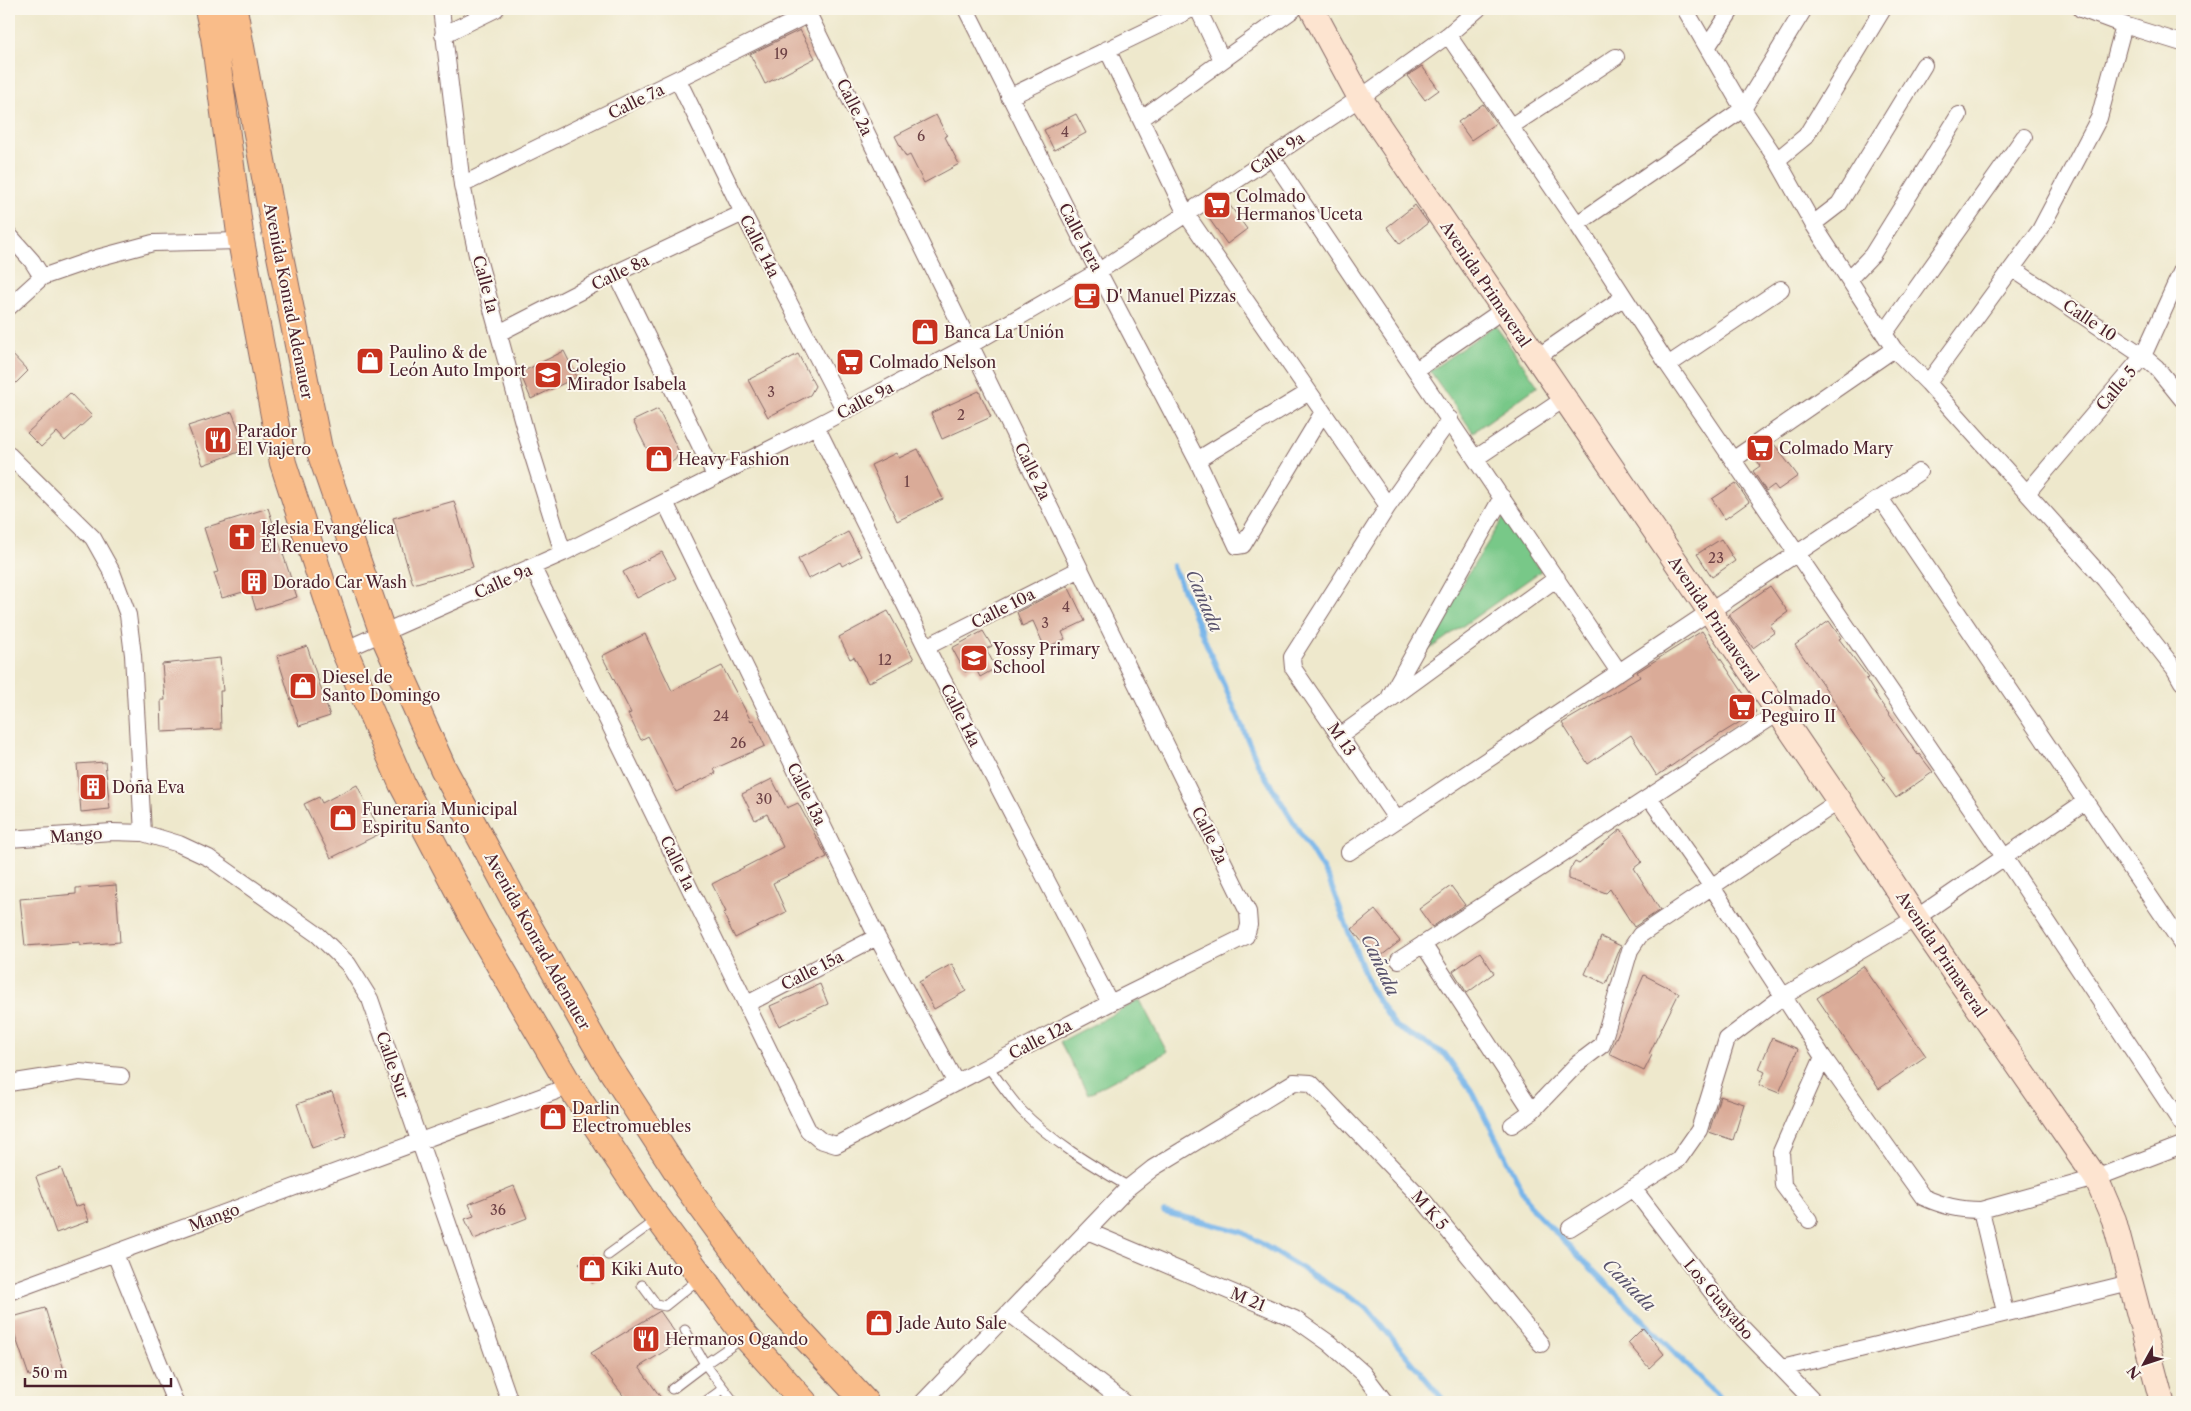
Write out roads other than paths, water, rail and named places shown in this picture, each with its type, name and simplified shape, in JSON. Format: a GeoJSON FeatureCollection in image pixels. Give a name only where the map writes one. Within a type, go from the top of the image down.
{"type":"FeatureCollection","features":[{"type":"Feature","properties":{"kind":"main road","name":"Avenida Konrad Adenauer"},"geometry":{"type":"LineString","coordinates":[[208,9],[241,241],[283,463],[344,650],[402,784],[476,925],[570,1086],[658,1218],[745,1336],[804,1402]]}},
{"type":"Feature","properties":{"kind":"main road","name":"Avenida Konrad Adenauer"},"geometry":{"type":"LineString","coordinates":[[234,9],[275,231],[319,449],[383,634],[443,768],[515,902],[604,1059],[687,1187],[766,1295],[865,1402]]}},
{"type":"Feature","properties":{"kind":"street","name":"Calle 1a"},"geometry":{"type":"LineString","coordinates":[[441,9],[462,185],[477,255],[527,437],[563,553]]}},
{"type":"Feature","properties":{"kind":"street"},"geometry":{"type":"LineString","coordinates":[[443,35],[496,9]]}},
{"type":"Feature","properties":{"kind":"street","name":"Calle 1era"},"geometry":{"type":"LineString","coordinates":[[966,9],[1098,271],[1197,460],[1237,546],[1243,545],[1323,412]]}},
{"type":"Feature","properties":{"kind":"street"},"geometry":{"type":"LineString","coordinates":[[1009,97],[1192,9]]}},
{"type":"Feature","properties":{"kind":"street"},"geometry":{"type":"LineString","coordinates":[[1198,9],[1222,60]]}},
{"type":"Feature","properties":{"kind":"street"},"geometry":{"type":"LineString","coordinates":[[1141,119],[1294,9]]}},
{"type":"Feature","properties":{"kind":"street","name":"Avenida Primaveral"},"geometry":{"type":"LineString","coordinates":[[1312,9],[1360,98],[1709,612],[1840,801],[1916,918],[2096,1178],[2114,1220],[2162,1402]]}},
{"type":"Feature","properties":{"kind":"street","name":"Calle 9a"},"geometry":{"type":"LineString","coordinates":[[344,650],[533,568],[816,426],[972,344],[1098,271],[1186,214],[1360,98],[1448,35],[1478,9]]}},
{"type":"Feature","properties":{"kind":"street"},"geometry":{"type":"LineString","coordinates":[[1685,9],[1743,109],[1777,160],[1813,224],[1850,278],[1894,349],[1928,383],[2106,580],[2174,668],[2182,682]]}},
{"type":"Feature","properties":{"kind":"street"},"geometry":{"type":"LineString","coordinates":[[1708,46],[1732,9]]}},
{"type":"Feature","properties":{"kind":"street"},"geometry":{"type":"LineString","coordinates":[[1577,224],[1743,109],[1804,9]]}},
{"type":"Feature","properties":{"kind":"street"},"geometry":{"type":"LineString","coordinates":[[1777,160],[1806,136],[1883,9]]}},
{"type":"Feature","properties":{"kind":"street"},"geometry":{"type":"LineString","coordinates":[[2081,9],[2106,13],[2124,25],[2182,44]]}},
{"type":"Feature","properties":{"kind":"street","name":"Calle 7a"},"geometry":{"type":"LineString","coordinates":[[462,185],[678,80],[808,12]]}},
{"type":"Feature","properties":{"kind":"street","name":"Calle 2a"},"geometry":{"type":"LineString","coordinates":[[808,12],[972,344],[1248,912],[1249,925],[1246,936]]}},
{"type":"Feature","properties":{"kind":"street"},"geometry":{"type":"LineString","coordinates":[[1928,383],[2040,230],[2099,118],[2124,25]]}},
{"type":"Feature","properties":{"kind":"street"},"geometry":{"type":"LineString","coordinates":[[1448,35],[1577,224],[1668,365],[2005,858],[2182,1124]]}},
{"type":"Feature","properties":{"kind":"street"},"geometry":{"type":"LineString","coordinates":[[1106,49],[1186,214],[1388,506],[1450,419]]}},
{"type":"Feature","properties":{"kind":"street"},"geometry":{"type":"LineString","coordinates":[[1510,127],[1616,56]]}},
{"type":"Feature","properties":{"kind":"street"},"geometry":{"type":"LineString","coordinates":[[1813,224],[1839,204],[1924,65]]}},
{"type":"Feature","properties":{"kind":"street","name":"Calle 14a"},"geometry":{"type":"LineString","coordinates":[[678,80],[743,213],[845,411]]}},
{"type":"Feature","properties":{"kind":"street"},"geometry":{"type":"LineString","coordinates":[[1850,278],[1872,255],[1959,115]]}},
{"type":"Feature","properties":{"kind":"street"},"geometry":{"type":"LineString","coordinates":[[1884,334],[2024,137]]}},
{"type":"Feature","properties":{"kind":"street"},"geometry":{"type":"LineString","coordinates":[[1271,156],[1619,672]]}},
{"type":"Feature","properties":{"kind":"street","name":"Calle 8a"},"geometry":{"type":"LineString","coordinates":[[499,333],[616,273],[743,213]]}},
{"type":"Feature","properties":{"kind":"street"},"geometry":{"type":"LineString","coordinates":[[9,235],[32,261],[42,277]]}},
{"type":"Feature","properties":{"kind":"street"},"geometry":{"type":"LineString","coordinates":[[9,307],[42,277],[97,258],[153,243],[241,241]]}},
{"type":"Feature","properties":{"kind":"street","name":"Calle 10"},"geometry":{"type":"LineString","coordinates":[[2013,269],[2143,356],[2156,367],[2182,399]]}},
{"type":"Feature","properties":{"kind":"street","name":"Calle 5"},"geometry":{"type":"LineString","coordinates":[[2027,493],[2143,356],[2182,270]]}},
{"type":"Feature","properties":{"kind":"street"},"geometry":{"type":"LineString","coordinates":[[616,273],[715,476]]}},
{"type":"Feature","properties":{"kind":"street"},"geometry":{"type":"LineString","coordinates":[[1668,365],[1781,289]]}},
{"type":"Feature","properties":{"kind":"street"},"geometry":{"type":"LineString","coordinates":[[1536,358],[1624,297]]}},
{"type":"Feature","properties":{"kind":"street"},"geometry":{"type":"LineString","coordinates":[[1416,370],[1503,310]]}},
{"type":"Feature","properties":{"kind":"street"},"geometry":{"type":"LineString","coordinates":[[1734,459],[1894,349]]}},
{"type":"Feature","properties":{"kind":"street"},"geometry":{"type":"LineString","coordinates":[[1197,460],[1308,392]]}},
{"type":"Feature","properties":{"kind":"street"},"geometry":{"type":"LineString","coordinates":[[1476,458],[1564,399]]}},
{"type":"Feature","properties":{"kind":"street","name":"Calle 14a"},"geometry":{"type":"LineString","coordinates":[[816,426],[926,647],[1110,1003]]}},
{"type":"Feature","properties":{"kind":"street"},"geometry":{"type":"LineString","coordinates":[[9,455],[93,538],[112,572],[128,615],[133,655],[143,833]]}},
{"type":"Feature","properties":{"kind":"street"},"geometry":{"type":"LineString","coordinates":[[1349,852],[1919,472]]}},
{"type":"Feature","properties":{"kind":"street"},"geometry":{"type":"LineString","coordinates":[[1388,701],[1502,497]]}},
{"type":"Feature","properties":{"kind":"street"},"geometry":{"type":"LineString","coordinates":[[1880,498],[2182,944]]}},
{"type":"Feature","properties":{"kind":"street","name":"Calle 13a"},"geometry":{"type":"LineString","coordinates":[[665,502],[877,937],[956,1083]]}},
{"type":"Feature","properties":{"kind":"street","name":"M 13"},"geometry":{"type":"LineString","coordinates":[[1388,506],[1292,657],[1293,668],[1397,820]]}},
{"type":"Feature","properties":{"kind":"street","name":"Calle 1a"},"geometry":{"type":"LineString","coordinates":[[533,568],[808,1130],[820,1140],[836,1145]]}},
{"type":"Feature","properties":{"kind":"street","name":"Calle 10a"},"geometry":{"type":"LineString","coordinates":[[926,647],[1080,569]]}},
{"type":"Feature","properties":{"kind":"street"},"geometry":{"type":"LineString","coordinates":[[1340,736],[1557,578]]}},
{"type":"Feature","properties":{"kind":"street"},"geometry":{"type":"LineString","coordinates":[[1399,960],[1778,713]]}},
{"type":"Feature","properties":{"kind":"street"},"geometry":{"type":"LineString","coordinates":[[1649,797],[1712,887],[1782,997],[1922,1198],[1942,1206],[1962,1210],[1981,1210],[2096,1178],[2182,1145]]}},
{"type":"Feature","properties":{"kind":"street"},"geometry":{"type":"LineString","coordinates":[[1512,1125],[1532,1111],[1577,1064],[1602,1045],[1630,950],[1640,936],[1840,801]]}},
{"type":"Feature","properties":{"kind":"street"},"geometry":{"type":"LineString","coordinates":[[1570,1228],[1678,1160],[1700,1130],[1727,1039],[1782,997],[1916,918],[2086,801]]}},
{"type":"Feature","properties":{"kind":"street","name":"Mango"},"geometry":{"type":"LineString","coordinates":[[9,840],[112,832],[143,833]]}},
{"type":"Feature","properties":{"kind":"street","name":"Calle Sur"},"geometry":{"type":"LineString","coordinates":[[143,833],[179,844],[209,858],[318,935],[348,964],[370,999],[510,1402]]}},
{"type":"Feature","properties":{"kind":"street","name":"Calle 12a"},"geometry":{"type":"LineString","coordinates":[[836,1145],[1110,1003],[1246,936]]}},
{"type":"Feature","properties":{"kind":"street","name":"Calle 15a"},"geometry":{"type":"LineString","coordinates":[[747,1004],[877,937]]}},
{"type":"Feature","properties":{"kind":"street"},"geometry":{"type":"LineString","coordinates":[[1423,944],[1532,1111]]}},
{"type":"Feature","properties":{"kind":"street"},"geometry":{"type":"LineString","coordinates":[[1809,1220],[1783,1185],[1781,1152],[1823,1057]]}},
{"type":"Feature","properties":{"kind":"street"},"geometry":{"type":"LineString","coordinates":[[9,1083],[79,1072],[121,1076]]}},
{"type":"Feature","properties":{"kind":"street","name":"M K 5"},"geometry":{"type":"LineString","coordinates":[[1128,1186],[1153,1168],[1294,1082],[1311,1083],[1422,1200],[1541,1344]]}},
{"type":"Feature","properties":{"kind":"street","name":"Mango"},"geometry":{"type":"LineString","coordinates":[[9,1292],[570,1086]]}},
{"type":"Feature","properties":{"kind":"street"},"geometry":{"type":"LineString","coordinates":[[923,1402],[1128,1186]]}},
{"type":"Feature","properties":{"kind":"street","name":"Los Guayabo"},"geometry":{"type":"LineString","coordinates":[[1634,1188],[1710,1292],[1752,1339],[1814,1402]]}},
{"type":"Feature","properties":{"kind":"street"},"geometry":{"type":"LineString","coordinates":[[1981,1210],[2004,1312]]}},
{"type":"Feature","properties":{"kind":"street","name":"M 21"},"geometry":{"type":"LineString","coordinates":[[1087,1231],[1295,1319],[1329,1343],[1363,1373],[1385,1402]]}},
{"type":"Feature","properties":{"kind":"street"},"geometry":{"type":"LineString","coordinates":[[115,1254],[175,1402]]}},
{"type":"Feature","properties":{"kind":"street"},"geometry":{"type":"LineString","coordinates":[[1782,1368],[2004,1312],[2130,1283]]}},
{"type":"Feature","properties":{"kind":"street"},"geometry":{"type":"LineString","coordinates":[[1009,1313],[1124,1402]]}},
{"type":"Feature","properties":{"kind":"lane"},"geometry":{"type":"LineString","coordinates":[[988,1067],[1022,1110],[1049,1134],[1094,1167],[1128,1186]]}},
{"type":"Feature","properties":{"kind":"lane"},"geometry":{"type":"LineString","coordinates":[[608,1254],[658,1218]]}},
{"type":"Feature","properties":{"kind":"lane"},"geometry":{"type":"LineString","coordinates":[[642,1285],[656,1304],[665,1306],[702,1277]]}},
{"type":"Feature","properties":{"kind":"lane"},"geometry":{"type":"LineString","coordinates":[[685,1330],[722,1389],[734,1402]]}},
{"type":"Feature","properties":{"kind":"lane"},"geometry":{"type":"LineString","coordinates":[[672,1389],[745,1336]]}},
{"type":"Feature","properties":{"kind":"lane"},"geometry":{"type":"LineString","coordinates":[[705,1402],[722,1389]]}},
{"type":"Feature","properties":{"kind":"waterway","name":"Cañada"},"geometry":{"type":"LineString","coordinates":[[1173,566],[1259,766],[1329,880],[1370,988],[1395,1026],[1445,1054],[1473,1093],[1532,1209],[1724,1402]]}},
{"type":"Feature","properties":{"kind":"waterway"},"geometry":{"type":"LineString","coordinates":[[1164,1212],[1242,1232],[1367,1308],[1445,1402]]}},
{"type":"Feature","properties":{"kind":"place","name":"Colmado Hermanos Uceta"},"geometry":{"type":"Point","coordinates":[1217,205]}},
{"type":"Feature","properties":{"kind":"place","name":"D' Manuel Pizzas"},"geometry":{"type":"Point","coordinates":[1087,296]}},
{"type":"Feature","properties":{"kind":"place","name":"Banca La Unión"},"geometry":{"type":"Point","coordinates":[925,332]}},
{"type":"Feature","properties":{"kind":"place","name":"Paulino & de León Auto Import"},"geometry":{"type":"Point","coordinates":[370,361]}},
{"type":"Feature","properties":{"kind":"place","name":"Colmado Nelson"},"geometry":{"type":"Point","coordinates":[850,362]}},
{"type":"Feature","properties":{"kind":"place","name":"Colegio Mirador Isabela"},"geometry":{"type":"Point","coordinates":[548,375]}},
{"type":"Feature","properties":{"kind":"place","name":"Parador El Viajero"},"geometry":{"type":"Point","coordinates":[218,440]}},
{"type":"Feature","properties":{"kind":"place","name":"Colmado Mary"},"geometry":{"type":"Point","coordinates":[1760,448]}},
{"type":"Feature","properties":{"kind":"place","name":"Heavy Fashion"},"geometry":{"type":"Point","coordinates":[659,459]}},
{"type":"Feature","properties":{"kind":"place","name":"Iglesia Evangélica El Renuevo"},"geometry":{"type":"Point","coordinates":[242,537]}},
{"type":"Feature","properties":{"kind":"place","name":"Dorado Car Wash"},"geometry":{"type":"Point","coordinates":[254,582]}},
{"type":"Feature","properties":{"kind":"place","name":"Yossy Primary School"},"geometry":{"type":"Point","coordinates":[974,658]}},
{"type":"Feature","properties":{"kind":"place","name":"Diesel de Santo Domingo"},"geometry":{"type":"Point","coordinates":[303,686]}},
{"type":"Feature","properties":{"kind":"place","name":"Colmado Peguiro II"},"geometry":{"type":"Point","coordinates":[1742,707]}},
{"type":"Feature","properties":{"kind":"place","name":"Doña Eva"},"geometry":{"type":"Point","coordinates":[93,787]}},
{"type":"Feature","properties":{"kind":"place","name":"Funeraria Municipal Espiritu Santo"},"geometry":{"type":"Point","coordinates":[343,818]}},
{"type":"Feature","properties":{"kind":"place","name":"Darlin Electromuebles"},"geometry":{"type":"Point","coordinates":[553,1117]}},
{"type":"Feature","properties":{"kind":"place","name":"Kiki Auto"},"geometry":{"type":"Point","coordinates":[592,1269]}},
{"type":"Feature","properties":{"kind":"place","name":"Jade Auto Sale"},"geometry":{"type":"Point","coordinates":[879,1323]}},
{"type":"Feature","properties":{"kind":"place","name":"Hermanos Ogando"},"geometry":{"type":"Point","coordinates":[646,1339]}}]}
